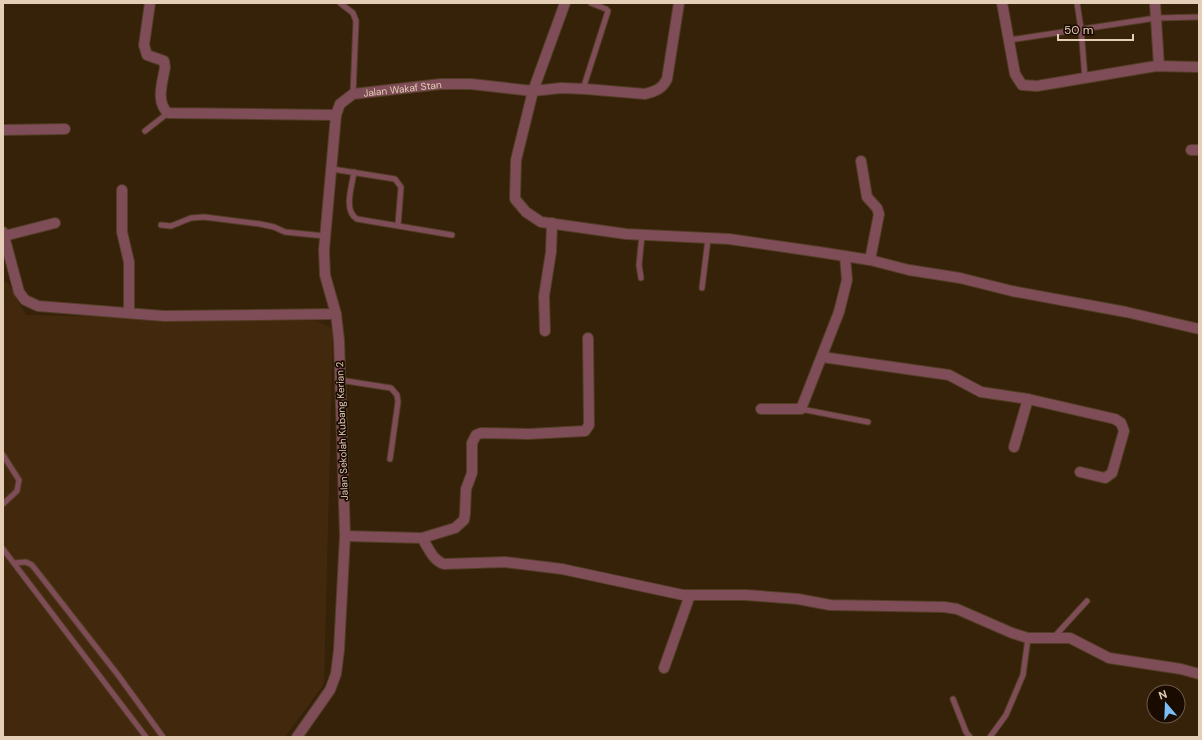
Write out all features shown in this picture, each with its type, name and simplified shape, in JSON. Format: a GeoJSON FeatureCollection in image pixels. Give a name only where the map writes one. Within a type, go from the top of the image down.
{"type":"FeatureCollection","features":[{"type":"Feature","properties":{"kind":"street"},"geometry":{"type":"LineString","coordinates":[[150,3],[144,45],[148,55],[164,61],[165,67],[160,100],[162,108],[168,113],[336,116]]}},
{"type":"Feature","properties":{"kind":"street"},"geometry":{"type":"LineString","coordinates":[[564,3],[533,91],[516,160],[515,199],[526,212],[541,222],[642,235],[730,239],[870,260],[909,270],[960,278],[1012,292],[1126,312],[1199,329]]}},
{"type":"Feature","properties":{"kind":"street","name":"Jalan Wakaf Stan"},"geometry":{"type":"LineString","coordinates":[[336,116],[340,104],[353,94],[441,84],[472,84],[533,91],[561,88],[645,94],[663,87],[667,79],[679,3]]}},
{"type":"Feature","properties":{"kind":"street"},"geometry":{"type":"LineString","coordinates":[[1002,3],[1015,74],[1017,80],[1022,85],[1037,86],[1159,66],[1199,67]]}},
{"type":"Feature","properties":{"kind":"street"},"geometry":{"type":"LineString","coordinates":[[1155,3],[1159,66]]}},
{"type":"Feature","properties":{"kind":"street","name":"Jalan Sekolah Kubang Kerian 2"},"geometry":{"type":"LineString","coordinates":[[297,737],[330,690],[336,674],[339,650],[345,536],[340,380],[336,314],[325,275],[325,236],[336,116]]}},
{"type":"Feature","properties":{"kind":"street"},"geometry":{"type":"LineString","coordinates":[[3,130],[64,129]]}},
{"type":"Feature","properties":{"kind":"street"},"geometry":{"type":"LineString","coordinates":[[861,161],[867,197],[877,208],[879,214],[870,260]]}},
{"type":"Feature","properties":{"kind":"street"},"geometry":{"type":"LineString","coordinates":[[122,190],[122,232],[129,262],[129,313]]}},
{"type":"Feature","properties":{"kind":"street"},"geometry":{"type":"LineString","coordinates":[[55,223],[3,234],[19,292],[25,300],[38,306],[164,316],[336,314]]}},
{"type":"Feature","properties":{"kind":"street"},"geometry":{"type":"LineString","coordinates":[[545,331],[544,296],[551,252],[552,223]]}},
{"type":"Feature","properties":{"kind":"street"},"geometry":{"type":"LineString","coordinates":[[760,409],[801,409],[839,312],[847,280],[845,256]]}},
{"type":"Feature","properties":{"kind":"street"},"geometry":{"type":"LineString","coordinates":[[345,536],[422,538],[455,528],[464,520],[465,494],[472,473],[472,443],[476,435],[481,433],[530,434],[585,431],[589,425],[588,338]]}},
{"type":"Feature","properties":{"kind":"street"},"geometry":{"type":"LineString","coordinates":[[822,357],[949,375],[981,392],[1028,399],[1115,419],[1121,423],[1124,430],[1112,473],[1105,478],[1080,472]]}},
{"type":"Feature","properties":{"kind":"street"},"geometry":{"type":"LineString","coordinates":[[1014,447],[1028,399]]}},
{"type":"Feature","properties":{"kind":"street"},"geometry":{"type":"LineString","coordinates":[[422,538],[438,562],[444,564],[489,561],[562,569],[690,595],[746,595],[798,599],[830,605],[944,607],[957,609],[1012,633],[1028,638],[1074,639],[1099,654],[1109,658],[1181,668],[1199,674]]}},
{"type":"Feature","properties":{"kind":"street"},"geometry":{"type":"LineString","coordinates":[[664,668],[690,595]]}},
{"type":"Feature","properties":{"kind":"lane"},"geometry":{"type":"LineString","coordinates":[[340,3],[353,13],[356,21],[353,94]]}},
{"type":"Feature","properties":{"kind":"lane"},"geometry":{"type":"LineString","coordinates":[[584,89],[608,11],[591,3]]}},
{"type":"Feature","properties":{"kind":"lane"},"geometry":{"type":"LineString","coordinates":[[1077,3],[1081,29],[1085,78]]}},
{"type":"Feature","properties":{"kind":"lane"},"geometry":{"type":"LineString","coordinates":[[1009,40],[1156,18],[1199,17]]}},
{"type":"Feature","properties":{"kind":"lane"},"geometry":{"type":"LineString","coordinates":[[144,132],[168,113]]}},
{"type":"Feature","properties":{"kind":"lane"},"geometry":{"type":"LineString","coordinates":[[332,169],[395,179],[401,188],[398,225]]}},
{"type":"Feature","properties":{"kind":"lane"},"geometry":{"type":"LineString","coordinates":[[354,172],[349,209],[352,216],[357,219],[452,235]]}},
{"type":"Feature","properties":{"kind":"lane"},"geometry":{"type":"LineString","coordinates":[[161,225],[171,226],[190,218],[204,217],[260,224],[274,227],[286,232],[325,236]]}},
{"type":"Feature","properties":{"kind":"lane"},"geometry":{"type":"LineString","coordinates":[[642,235],[639,265],[642,278]]}},
{"type":"Feature","properties":{"kind":"lane"},"geometry":{"type":"LineString","coordinates":[[702,288],[708,239]]}},
{"type":"Feature","properties":{"kind":"lane"},"geometry":{"type":"LineString","coordinates":[[340,380],[391,388],[397,395],[398,402],[390,458]]}},
{"type":"Feature","properties":{"kind":"lane"},"geometry":{"type":"LineString","coordinates":[[801,409],[868,422]]}},
{"type":"Feature","properties":{"kind":"lane"},"geometry":{"type":"LineString","coordinates":[[3,455],[19,480],[17,491],[3,504]]}},
{"type":"Feature","properties":{"kind":"lane"},"geometry":{"type":"LineString","coordinates":[[3,549],[146,737]]}},
{"type":"Feature","properties":{"kind":"lane"},"geometry":{"type":"LineString","coordinates":[[14,563],[26,562],[32,565],[118,675],[163,737]]}},
{"type":"Feature","properties":{"kind":"lane"},"geometry":{"type":"LineString","coordinates":[[1054,638],[1087,601]]}},
{"type":"Feature","properties":{"kind":"lane"},"geometry":{"type":"LineString","coordinates":[[990,737],[1006,715],[1024,675],[1028,638]]}},
{"type":"Feature","properties":{"kind":"lane"},"geometry":{"type":"LineString","coordinates":[[953,699],[966,732],[970,737]]}},
{"type":"Feature","properties":{"kind":"shaded area"},"geometry":{"type":"Polygon","coordinates":[[[3,280],[8,283],[26,315],[317,321],[333,329],[324,684],[285,737],[3,737],[3,280]]]}}]}
